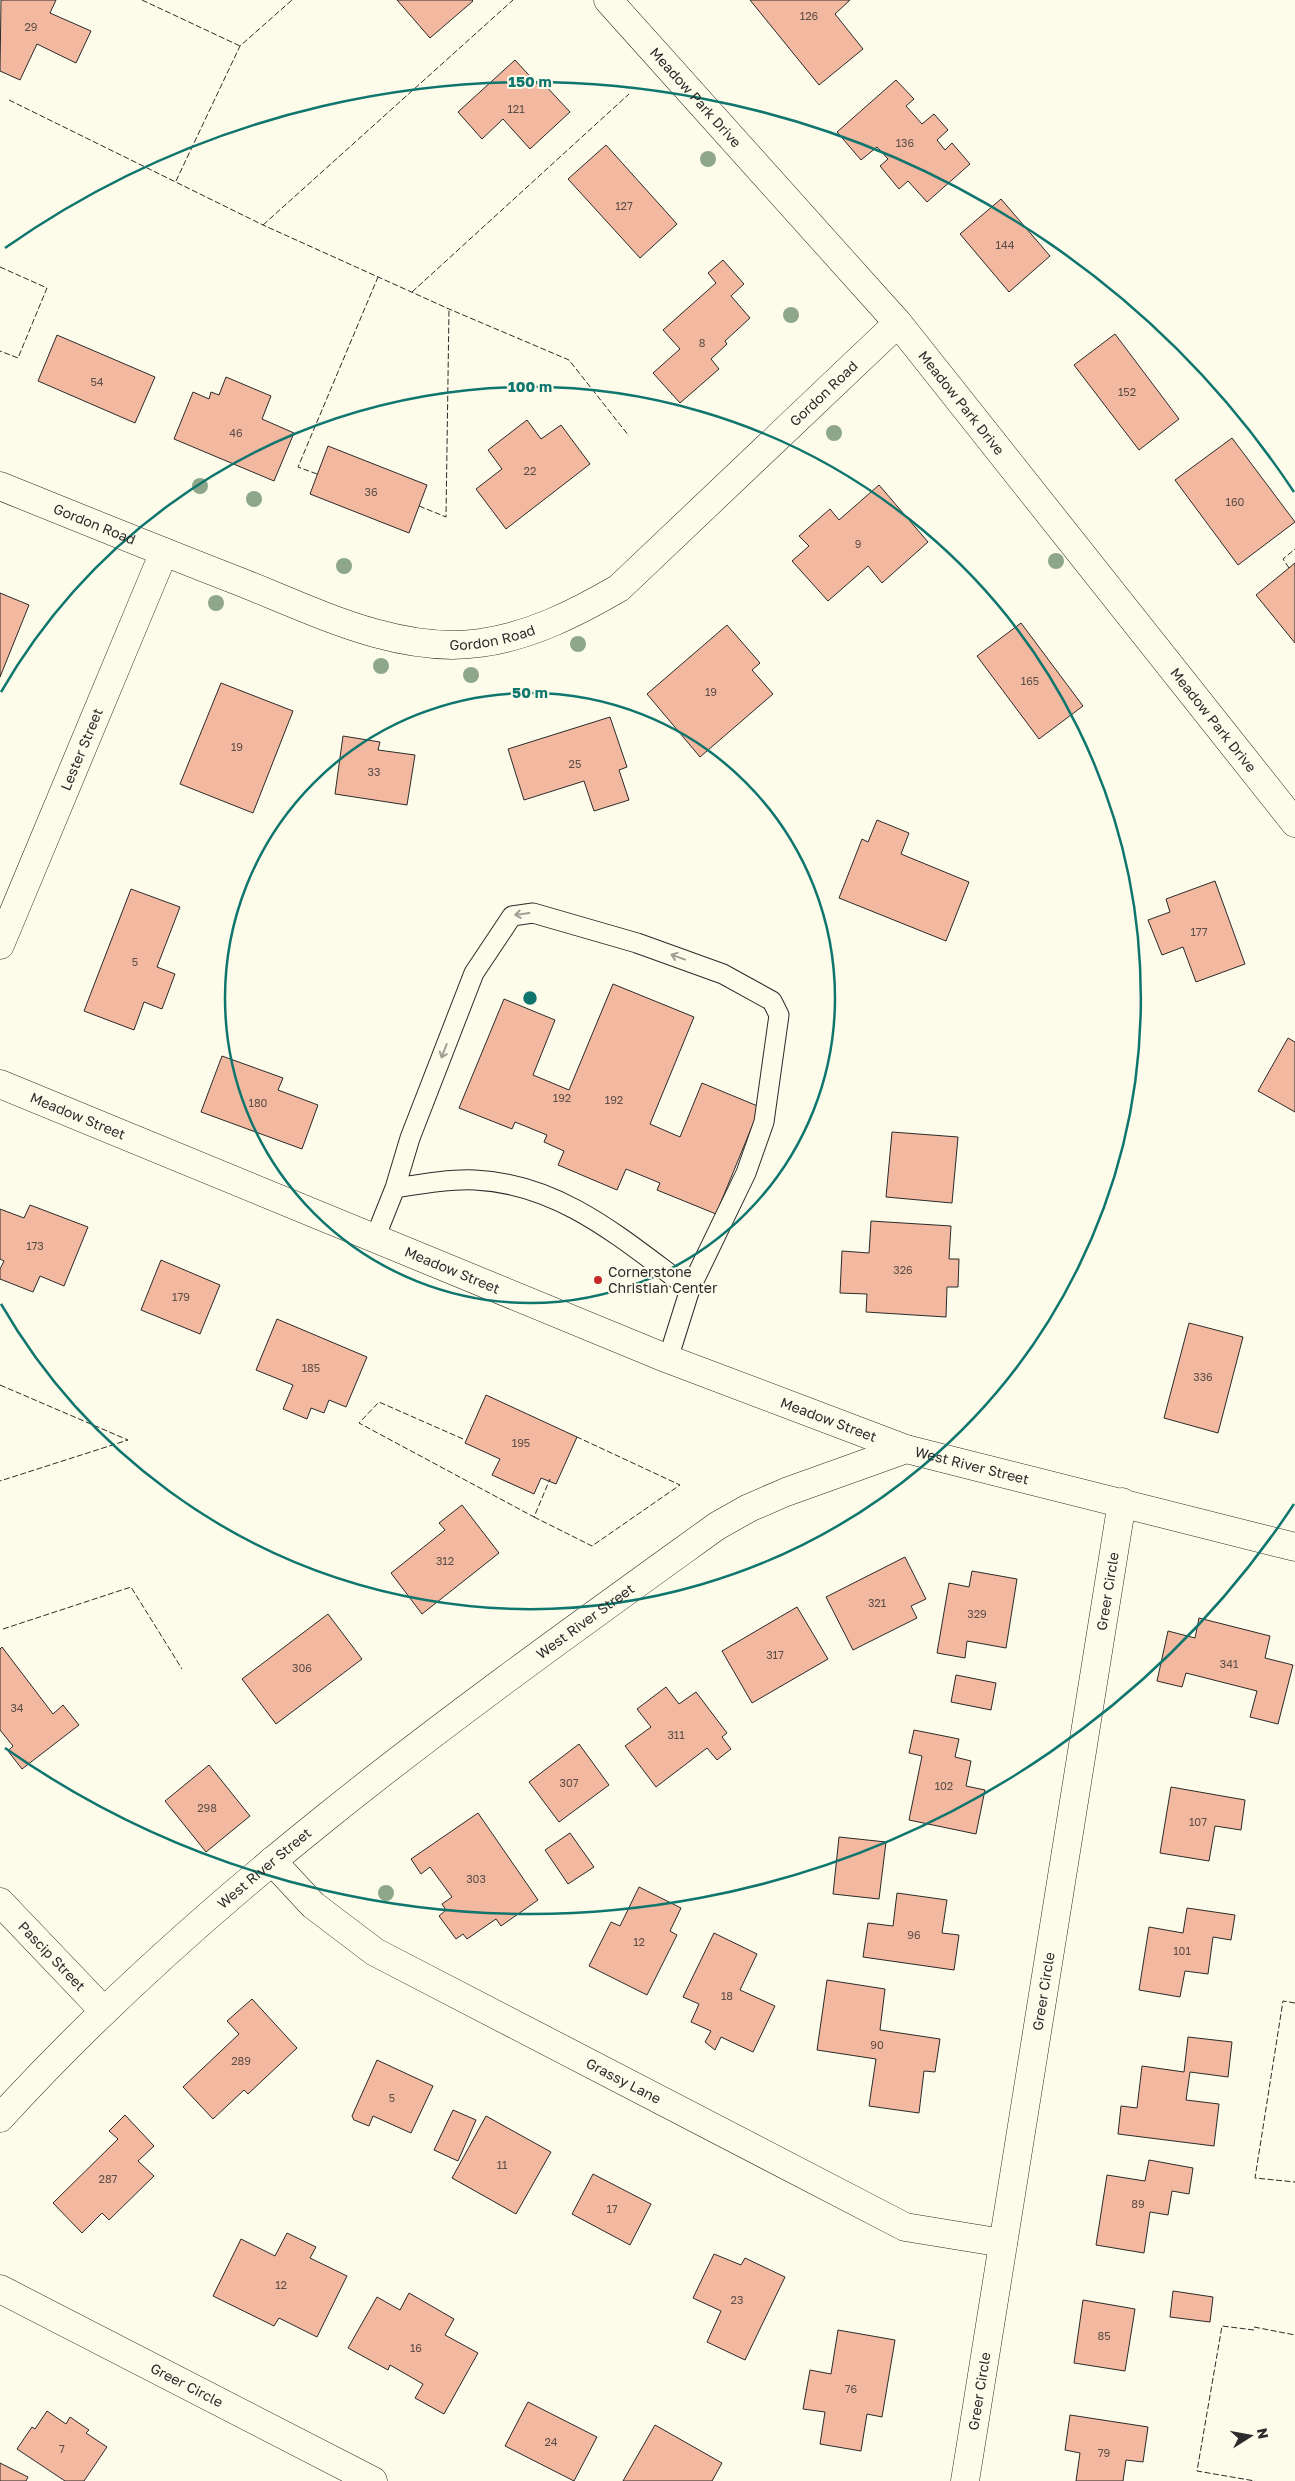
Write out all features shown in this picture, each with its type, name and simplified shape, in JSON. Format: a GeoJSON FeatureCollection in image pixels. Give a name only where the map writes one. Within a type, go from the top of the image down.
{"type":"FeatureCollection","features":[{"type":"Feature","properties":{"kind":"street","name":"Meadow Park Drive"},"geometry":{"type":"LineString","coordinates":[[608,0],[898,323],[1295,823]]}},
{"type":"Feature","properties":{"kind":"street","name":"Gordon Road"},"geometry":{"type":"LineString","coordinates":[[0,486],[365,631],[438,644],[479,643],[521,634],[569,617],[619,588],[898,323]]}},
{"type":"Feature","properties":{"kind":"street","name":"Lester Street"},"geometry":{"type":"LineString","coordinates":[[0,945],[164,552]]}},
{"type":"Feature","properties":{"kind":"street","name":"Meadow Street"},"geometry":{"type":"LineString","coordinates":[[0,1084],[668,1359],[906,1449]]}},
{"type":"Feature","properties":{"kind":"street","name":"West River Street"},"geometry":{"type":"LineString","coordinates":[[0,2118],[104,2011],[191,1931],[272,1861],[367,1785],[586,1621],[718,1526],[749,1508],[786,1492],[906,1449],[1295,1547]]}},
{"type":"Feature","properties":{"kind":"street","name":"Greer Circle"},"geometry":{"type":"LineString","coordinates":[[965,2481],[1122,1502]]}},
{"type":"Feature","properties":{"kind":"street","name":"Grassy Lane"},"geometry":{"type":"LineString","coordinates":[[272,1861],[313,1905],[375,1952],[905,2227],[1003,2243]]}},
{"type":"Feature","properties":{"kind":"street","name":"Pascip Street"},"geometry":{"type":"LineString","coordinates":[[0,1902],[104,2011]]}},
{"type":"Feature","properties":{"kind":"street","name":"Greer Circle"},"geometry":{"type":"LineString","coordinates":[[0,2288],[373,2481]]}},
{"type":"Feature","properties":{"kind":"lane"},"geometry":{"type":"LineString","coordinates":[[374,1238],[395,1188],[410,1138],[474,973],[512,916],[533,913],[637,942],[724,974],[772,1001],[779,1015],[764,1122],[746,1173],[690,1289],[668,1359]]}},
{"type":"Feature","properties":{"kind":"lane"},"geometry":{"type":"LineString","coordinates":[[395,1188],[474,1180],[506,1183],[537,1190],[568,1204],[596,1221],[690,1289]]}},
{"type":"Feature","properties":{"kind":"building"},"geometry":{"type":"Polygon","coordinates":[[[1,0],[56,0],[50,13],[91,31],[76,63],[37,44],[20,80],[0,71],[1,0]]]}},
{"type":"Feature","properties":{"kind":"building"},"geometry":{"type":"Polygon","coordinates":[[[397,0],[472,0],[473,1],[430,38],[397,0]]]}},
{"type":"Feature","properties":{"kind":"building"},"geometry":{"type":"Polygon","coordinates":[[[750,0],[850,0],[835,14],[863,49],[819,85],[750,0]]]}},
{"type":"Feature","properties":{"kind":"building"},"geometry":{"type":"Polygon","coordinates":[[[515,60],[539,86],[543,83],[570,112],[530,149],[503,119],[482,139],[458,112],[515,60]]]}},
{"type":"Feature","properties":{"kind":"building"},"geometry":{"type":"Polygon","coordinates":[[[896,80],[914,99],[906,106],[922,124],[934,114],[948,130],[937,140],[945,150],[952,143],[970,164],[927,202],[908,181],[899,189],[880,166],[888,159],[877,147],[861,160],[837,132],[896,80]]]}},
{"type":"Feature","properties":{"kind":"building"},"geometry":{"type":"Polygon","coordinates":[[[606,145],[677,224],[640,258],[568,179],[606,145]]]}},
{"type":"Feature","properties":{"kind":"building"},"geometry":{"type":"Polygon","coordinates":[[[1001,199],[1050,256],[1009,292],[960,234],[1001,199]]]}},
{"type":"Feature","properties":{"kind":"building"},"geometry":{"type":"Polygon","coordinates":[[[723,260],[744,284],[731,296],[750,318],[725,341],[727,344],[711,359],[719,369],[680,403],[653,373],[680,349],[663,330],[716,283],[708,273],[723,260]]]}},
{"type":"Feature","properties":{"kind":"building"},"geometry":{"type":"Polygon","coordinates":[[[1115,334],[1179,419],[1139,450],[1074,365],[1115,334]]]}},
{"type":"Feature","properties":{"kind":"building"},"geometry":{"type":"Polygon","coordinates":[[[57,335],[155,377],[135,423],[38,381],[57,335]]]}},
{"type":"Feature","properties":{"kind":"building"},"geometry":{"type":"Polygon","coordinates":[[[226,377],[271,396],[262,419],[294,433],[274,481],[174,439],[193,392],[209,399],[211,392],[219,395],[226,377]]]}},
{"type":"Feature","properties":{"kind":"building"},"geometry":{"type":"Polygon","coordinates":[[[527,420],[541,439],[561,425],[590,464],[506,529],[476,489],[502,469],[488,450],[527,420]]]}},
{"type":"Feature","properties":{"kind":"building"},"geometry":{"type":"Polygon","coordinates":[[[1232,438],[1295,522],[1238,565],[1175,480],[1232,438]]]}},
{"type":"Feature","properties":{"kind":"building"},"geometry":{"type":"Polygon","coordinates":[[[328,446],[427,485],[409,533],[310,494],[328,446]]]}},
{"type":"Feature","properties":{"kind":"building"},"geometry":{"type":"Polygon","coordinates":[[[879,485],[928,542],[882,583],[868,566],[828,601],[792,561],[809,546],[799,536],[830,509],[839,520],[879,485]]]}},
{"type":"Feature","properties":{"kind":"building"},"geometry":{"type":"Polygon","coordinates":[[[1295,563],[1295,643],[1256,595],[1295,563]]]}},
{"type":"Feature","properties":{"kind":"building"},"geometry":{"type":"Polygon","coordinates":[[[0,593],[29,605],[0,677],[0,593]]]}},
{"type":"Feature","properties":{"kind":"building"},"geometry":{"type":"Polygon","coordinates":[[[1021,623],[1083,706],[1039,739],[977,656],[1021,623]]]}},
{"type":"Feature","properties":{"kind":"building"},"geometry":{"type":"Polygon","coordinates":[[[727,625],[760,663],[752,670],[773,694],[700,757],[647,694],[727,625]]]}},
{"type":"Feature","properties":{"kind":"building"},"geometry":{"type":"Polygon","coordinates":[[[221,683],[293,711],[253,813],[180,784],[221,683]]]}},
{"type":"Feature","properties":{"kind":"building"},"geometry":{"type":"Polygon","coordinates":[[[610,717],[627,767],[619,770],[629,800],[594,811],[584,781],[524,800],[508,749],[610,717]]]}},
{"type":"Feature","properties":{"kind":"building"},"geometry":{"type":"Polygon","coordinates":[[[343,736],[380,742],[378,750],[415,755],[407,805],[335,794],[343,736]]]}},
{"type":"Feature","properties":{"kind":"building"},"geometry":{"type":"Polygon","coordinates":[[[877,820],[909,833],[901,854],[969,882],[946,941],[839,898],[862,839],[868,842],[877,820]]]}},
{"type":"Feature","properties":{"kind":"building"},"geometry":{"type":"Polygon","coordinates":[[[1215,881],[1245,964],[1196,982],[1183,947],[1162,955],[1148,920],[1170,912],[1166,899],[1215,881]]]}},
{"type":"Feature","properties":{"kind":"building"},"geometry":{"type":"Polygon","coordinates":[[[131,889],[180,907],[157,967],[175,974],[162,1009],[144,1002],[134,1030],[84,1011],[131,889]]]}},
{"type":"Feature","properties":{"kind":"building"},"geometry":{"type":"Polygon","coordinates":[[[613,984],[694,1017],[650,1124],[680,1137],[702,1083],[760,1107],[716,1214],[657,1190],[660,1183],[626,1169],[617,1190],[558,1165],[564,1151],[544,1142],[547,1135],[515,1122],[512,1129],[459,1108],[504,999],[555,1020],[533,1075],[569,1090],[613,984]]]}},
{"type":"Feature","properties":{"kind":"building"},"geometry":{"type":"Polygon","coordinates":[[[1288,1038],[1295,1042],[1295,1112],[1258,1091],[1288,1038]]]}},
{"type":"Feature","properties":{"kind":"building"},"geometry":{"type":"Polygon","coordinates":[[[222,1056],[283,1078],[278,1090],[318,1105],[302,1149],[201,1112],[222,1056]]]}},
{"type":"Feature","properties":{"kind":"building"},"geometry":{"type":"Polygon","coordinates":[[[892,1132],[958,1137],[952,1203],[886,1197],[892,1132]]]}},
{"type":"Feature","properties":{"kind":"building"},"geometry":{"type":"Polygon","coordinates":[[[30,1205],[88,1227],[64,1286],[40,1276],[33,1292],[0,1279],[0,1269],[4,1261],[0,1259],[0,1209],[24,1218],[30,1205]]]}},
{"type":"Feature","properties":{"kind":"building"},"geometry":{"type":"Polygon","coordinates":[[[871,1221],[951,1226],[949,1259],[959,1259],[958,1287],[947,1287],[946,1317],[866,1312],[867,1294],[840,1293],[842,1251],[869,1253],[871,1221]]]}},
{"type":"Feature","properties":{"kind":"building"},"geometry":{"type":"Polygon","coordinates":[[[161,1260],[220,1285],[200,1334],[141,1310],[161,1260]]]}},
{"type":"Feature","properties":{"kind":"building"},"geometry":{"type":"Polygon","coordinates":[[[277,1319],[367,1357],[346,1407],[329,1400],[324,1413],[311,1408],[307,1419],[283,1409],[293,1385],[256,1370],[277,1319]]]}},
{"type":"Feature","properties":{"kind":"building"},"geometry":{"type":"Polygon","coordinates":[[[1189,1323],[1243,1337],[1218,1433],[1164,1418],[1189,1323]]]}},
{"type":"Feature","properties":{"kind":"building"},"geometry":{"type":"Polygon","coordinates":[[[486,1395],[577,1437],[556,1484],[541,1478],[534,1494],[492,1475],[500,1459],[465,1443],[486,1395]]]}},
{"type":"Feature","properties":{"kind":"building"},"geometry":{"type":"Polygon","coordinates":[[[462,1505],[499,1553],[422,1614],[391,1573],[445,1530],[439,1523],[462,1505]]]}},
{"type":"Feature","properties":{"kind":"building"},"geometry":{"type":"Polygon","coordinates":[[[905,1557],[926,1599],[911,1606],[917,1618],[853,1650],[826,1597],[905,1557]]]}},
{"type":"Feature","properties":{"kind":"building"},"geometry":{"type":"Polygon","coordinates":[[[972,1571],[1017,1579],[1006,1648],[967,1641],[965,1658],[937,1653],[949,1583],[969,1587],[972,1571]]]}},
{"type":"Feature","properties":{"kind":"building"},"geometry":{"type":"Polygon","coordinates":[[[797,1607],[828,1659],[752,1703],[722,1651],[797,1607]]]}},
{"type":"Feature","properties":{"kind":"building"},"geometry":{"type":"Polygon","coordinates":[[[328,1614],[362,1659],[276,1724],[242,1679],[328,1614]]]}},
{"type":"Feature","properties":{"kind":"building"},"geometry":{"type":"Polygon","coordinates":[[[1199,1618],[1270,1636],[1265,1658],[1293,1665],[1278,1724],[1250,1717],[1257,1691],[1186,1673],[1182,1687],[1157,1681],[1168,1631],[1195,1638],[1199,1618]]]}},
{"type":"Feature","properties":{"kind":"building"},"geometry":{"type":"Polygon","coordinates":[[[2,1647],[53,1714],[63,1705],[79,1725],[22,1769],[8,1751],[13,1746],[0,1730],[0,1649],[2,1647]]]}},
{"type":"Feature","properties":{"kind":"building"},"geometry":{"type":"Polygon","coordinates":[[[956,1675],[996,1683],[991,1710],[951,1702],[956,1675]]]}},
{"type":"Feature","properties":{"kind":"building"},"geometry":{"type":"Polygon","coordinates":[[[666,1687],[679,1704],[696,1692],[727,1733],[722,1737],[731,1749],[717,1760],[707,1748],[656,1787],[625,1746],[651,1727],[637,1709],[666,1687]]]}},
{"type":"Feature","properties":{"kind":"building"},"geometry":{"type":"Polygon","coordinates":[[[914,1730],[959,1739],[955,1757],[971,1761],[966,1786],[985,1790],[976,1834],[909,1820],[922,1756],[909,1753],[914,1730]]]}},
{"type":"Feature","properties":{"kind":"building"},"geometry":{"type":"Polygon","coordinates":[[[579,1744],[609,1785],[559,1822],[529,1782],[579,1744]]]}},
{"type":"Feature","properties":{"kind":"building"},"geometry":{"type":"Polygon","coordinates":[[[209,1765],[250,1816],[206,1852],[165,1801],[209,1765]]]}},
{"type":"Feature","properties":{"kind":"building"},"geometry":{"type":"Polygon","coordinates":[[[1171,1787],[1245,1800],[1241,1830],[1215,1826],[1209,1861],[1160,1853],[1171,1787]]]}},
{"type":"Feature","properties":{"kind":"building"},"geometry":{"type":"Polygon","coordinates":[[[478,1813],[538,1900],[501,1926],[496,1919],[467,1939],[463,1934],[456,1939],[439,1916],[446,1910],[442,1904],[452,1897],[430,1867],[421,1874],[411,1859],[478,1813]]]}},
{"type":"Feature","properties":{"kind":"building"},"geometry":{"type":"Polygon","coordinates":[[[570,1833],[594,1867],[568,1884],[545,1850],[570,1833]]]}},
{"type":"Feature","properties":{"kind":"building"},"geometry":{"type":"Polygon","coordinates":[[[839,1837],[886,1842],[879,1899],[833,1894],[839,1837]]]}},
{"type":"Feature","properties":{"kind":"building"},"geometry":{"type":"Polygon","coordinates":[[[639,1887],[681,1908],[670,1931],[677,1935],[647,1995],[589,1966],[611,1922],[620,1926],[639,1887]]]}},
{"type":"Feature","properties":{"kind":"building"},"geometry":{"type":"Polygon","coordinates":[[[897,1893],[947,1900],[942,1933],[959,1935],[954,1970],[863,1957],[868,1923],[893,1926],[897,1893]]]}},
{"type":"Feature","properties":{"kind":"building"},"geometry":{"type":"Polygon","coordinates":[[[1187,1908],[1235,1915],[1231,1940],[1213,1937],[1208,1974],[1185,1971],[1180,1997],[1139,1990],[1149,1927],[1183,1933],[1187,1908]]]}},
{"type":"Feature","properties":{"kind":"building"},"geometry":{"type":"Polygon","coordinates":[[[714,1933],[757,1954],[740,1990],[775,2006],[753,2052],[721,2037],[715,2050],[705,2042],[711,2031],[691,2022],[699,2004],[683,1997],[714,1933]]]}},
{"type":"Feature","properties":{"kind":"building"},"geometry":{"type":"Polygon","coordinates":[[[827,1980],[885,1989],[880,2030],[940,2039],[935,2072],[924,2071],[919,2113],[869,2106],[876,2059],[817,2050],[827,1980]]]}},
{"type":"Feature","properties":{"kind":"building"},"geometry":{"type":"Polygon","coordinates":[[[252,1999],[297,2048],[248,2094],[244,2090],[213,2119],[183,2087],[239,2034],[227,2021],[252,1999]]]}},
{"type":"Feature","properties":{"kind":"building"},"geometry":{"type":"Polygon","coordinates":[[[1188,2037],[1232,2042],[1228,2077],[1190,2072],[1186,2100],[1219,2104],[1214,2146],[1118,2134],[1121,2106],[1137,2108],[1142,2066],[1184,2072],[1188,2037]]]}},
{"type":"Feature","properties":{"kind":"building"},"geometry":{"type":"Polygon","coordinates":[[[377,2060],[433,2086],[411,2133],[373,2116],[369,2126],[354,2120],[352,2116],[377,2060]]]}},
{"type":"Feature","properties":{"kind":"building"},"geometry":{"type":"Polygon","coordinates":[[[453,2110],[476,2120],[458,2161],[434,2150],[453,2110]]]}},
{"type":"Feature","properties":{"kind":"building"},"geometry":{"type":"Polygon","coordinates":[[[125,2115],[154,2146],[138,2161],[154,2176],[109,2220],[102,2213],[82,2233],[53,2203],[118,2139],[109,2131],[125,2115]]]}},
{"type":"Feature","properties":{"kind":"building"},"geometry":{"type":"Polygon","coordinates":[[[486,2116],[551,2152],[516,2214],[452,2178],[486,2116]]]}},
{"type":"Feature","properties":{"kind":"building"},"geometry":{"type":"Polygon","coordinates":[[[1149,2160],[1193,2168],[1189,2194],[1172,2191],[1168,2215],[1150,2212],[1144,2253],[1096,2245],[1107,2175],[1145,2181],[1149,2160]]]}},
{"type":"Feature","properties":{"kind":"building"},"geometry":{"type":"Polygon","coordinates":[[[593,2174],[651,2204],[630,2245],[572,2214],[593,2174]]]}},
{"type":"Feature","properties":{"kind":"building"},"geometry":{"type":"Polygon","coordinates":[[[287,2233],[316,2247],[310,2258],[347,2276],[317,2337],[279,2318],[274,2326],[213,2296],[241,2239],[275,2256],[287,2233]]]}},
{"type":"Feature","properties":{"kind":"building"},"geometry":{"type":"Polygon","coordinates":[[[714,2254],[741,2265],[745,2258],[785,2277],[745,2360],[707,2342],[721,2311],[693,2298],[714,2254]]]}},
{"type":"Feature","properties":{"kind":"building"},"geometry":{"type":"Polygon","coordinates":[[[1173,2291],[1213,2297],[1210,2322],[1170,2317],[1173,2291]]]}},
{"type":"Feature","properties":{"kind":"building"},"geometry":{"type":"Polygon","coordinates":[[[409,2293],[454,2319],[445,2335],[478,2353],[444,2414],[415,2398],[423,2384],[390,2365],[388,2370],[348,2348],[377,2297],[400,2310],[409,2293]]]}},
{"type":"Feature","properties":{"kind":"building"},"geometry":{"type":"Polygon","coordinates":[[[1083,2300],[1135,2309],[1125,2371],[1074,2363],[1083,2300]]]}},
{"type":"Feature","properties":{"kind":"building"},"geometry":{"type":"Polygon","coordinates":[[[838,2330],[895,2340],[882,2417],[867,2414],[861,2451],[820,2444],[825,2412],[803,2409],[810,2370],[831,2374],[838,2330]]]}},
{"type":"Feature","properties":{"kind":"building"},"geometry":{"type":"Polygon","coordinates":[[[528,2402],[597,2437],[574,2481],[505,2446],[528,2402]]]}},
{"type":"Feature","properties":{"kind":"building"},"geometry":{"type":"Polygon","coordinates":[[[47,2411],[66,2424],[70,2417],[89,2430],[86,2433],[107,2447],[84,2481],[65,2481],[17,2449],[32,2427],[35,2429],[47,2411]]]}},
{"type":"Feature","properties":{"kind":"building"},"geometry":{"type":"Polygon","coordinates":[[[1070,2415],[1148,2427],[1143,2462],[1126,2460],[1123,2481],[1076,2481],[1080,2453],[1065,2450],[1070,2415]]]}},
{"type":"Feature","properties":{"kind":"building"},"geometry":{"type":"Polygon","coordinates":[[[655,2425],[722,2463],[712,2481],[623,2481],[655,2425]]]}},
{"type":"Feature","properties":{"kind":"building"},"geometry":{"type":"Polygon","coordinates":[[[0,2463],[28,2477],[26,2481],[0,2481],[0,2463]]]}},
{"type":"Feature","properties":{"kind":"fence"},"geometry":{"type":"LineString","coordinates":[[142,0],[240,46]]}},
{"type":"Feature","properties":{"kind":"fence"},"geometry":{"type":"LineString","coordinates":[[176,181],[240,46],[292,0]]}},
{"type":"Feature","properties":{"kind":"fence"},"geometry":{"type":"LineString","coordinates":[[263,225],[513,0]]}},
{"type":"Feature","properties":{"kind":"fence"},"geometry":{"type":"LineString","coordinates":[[412,292],[629,94]]}},
{"type":"Feature","properties":{"kind":"fence"},"geometry":{"type":"LineString","coordinates":[[9,100],[263,225],[449,309],[569,360],[629,436]]}},
{"type":"Feature","properties":{"kind":"fence"},"geometry":{"type":"LineString","coordinates":[[0,267],[47,288],[18,358],[0,351]]}},
{"type":"Feature","properties":{"kind":"fence"},"geometry":{"type":"LineString","coordinates":[[317,474],[298,467],[378,277]]}},
{"type":"Feature","properties":{"kind":"fence"},"geometry":{"type":"LineString","coordinates":[[419,506],[446,517],[449,309]]}},
{"type":"Feature","properties":{"kind":"fence"},"geometry":{"type":"LineString","coordinates":[[1289,568],[1283,559],[1295,549]]}},
{"type":"Feature","properties":{"kind":"fence"},"geometry":{"type":"LineString","coordinates":[[0,1385],[128,1440],[0,1481]]}},
{"type":"Feature","properties":{"kind":"fence"},"geometry":{"type":"LineString","coordinates":[[463,1439],[379,1402],[359,1423],[534,1517],[550,1479]]}},
{"type":"Feature","properties":{"kind":"fence"},"geometry":{"type":"LineString","coordinates":[[534,1517],[592,1546],[680,1485],[577,1437]]}},
{"type":"Feature","properties":{"kind":"fence"},"geometry":{"type":"LineString","coordinates":[[3,1629],[131,1587],[182,1669]]}},
{"type":"Feature","properties":{"kind":"fence"},"geometry":{"type":"LineString","coordinates":[[1295,2003],[1283,2001],[1255,2178],[1295,2182]]}},
{"type":"Feature","properties":{"kind":"fence"},"geometry":{"type":"LineString","coordinates":[[1254,2330],[1222,2326],[1197,2471],[1255,2481]]}},
{"type":"Feature","properties":{"kind":"fence"},"geometry":{"type":"LineString","coordinates":[[1254,2327],[1295,2335]]}},
{"type":"Feature","properties":{"kind":"place","name":"Cornerstone Christian Center"},"geometry":{"type":"Point","coordinates":[598,1280]}}]}
